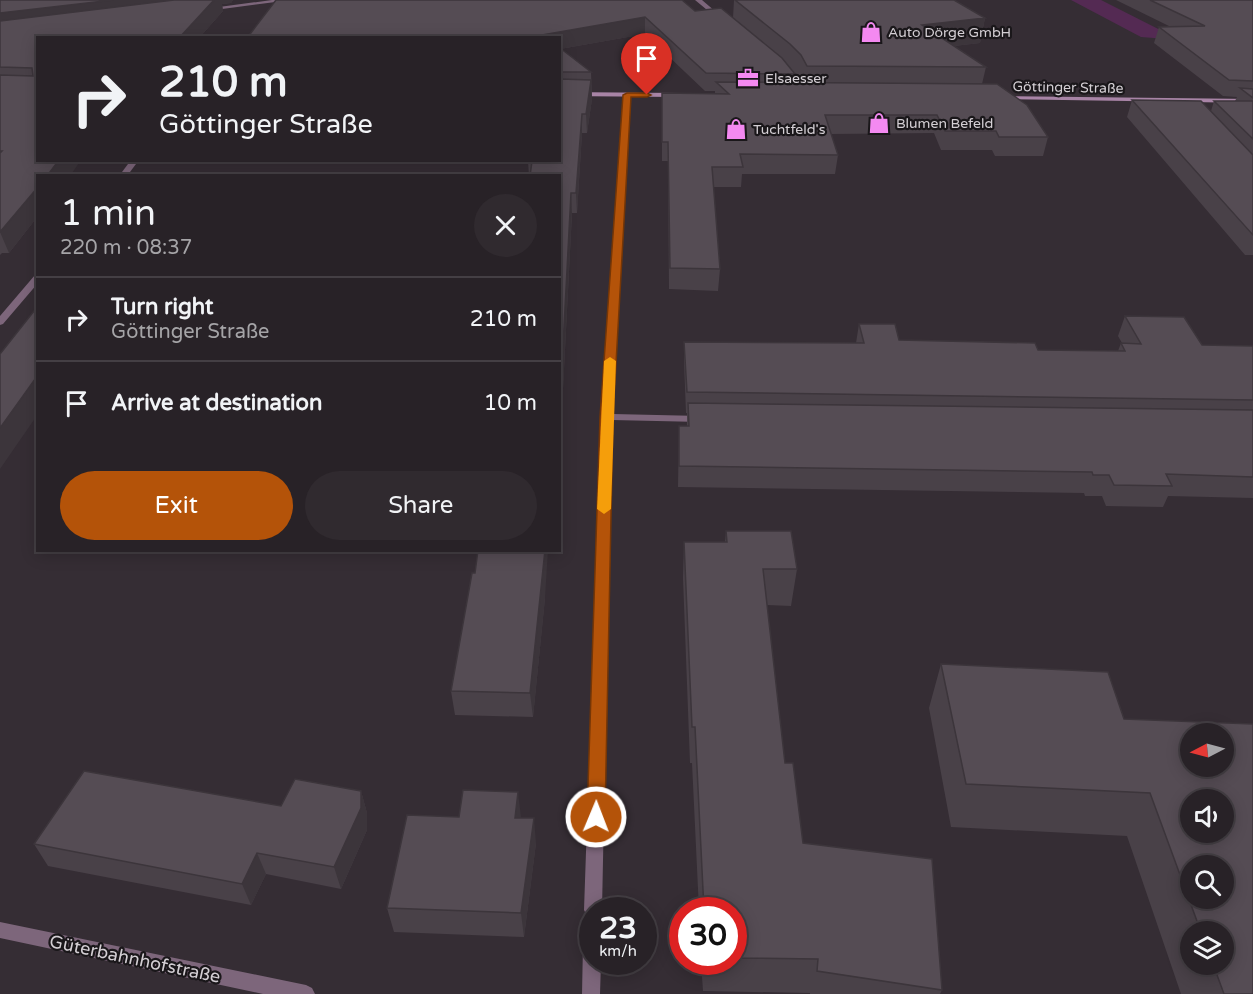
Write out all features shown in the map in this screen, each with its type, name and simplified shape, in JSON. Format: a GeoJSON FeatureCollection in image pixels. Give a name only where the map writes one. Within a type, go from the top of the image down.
{"type":"FeatureCollection","features":[{"type":"Feature","properties":{"kind":"main road"},"geometry":{"type":"LineString","coordinates":[[561,94],[693,95]]}},
{"type":"Feature","properties":{"kind":"main road","name":"Göttinger Straße"},"geometry":{"type":"LineString","coordinates":[[994,98],[1253,100]]}},
{"type":"Feature","properties":{"kind":"street"},"geometry":{"type":"LineString","coordinates":[[196,11],[288,0]]}},
{"type":"Feature","properties":{"kind":"street"},"geometry":{"type":"LineString","coordinates":[[698,0],[729,26]]}},
{"type":"Feature","properties":{"kind":"street"},"geometry":{"type":"LineString","coordinates":[[593,897],[607,417],[627,95]]}},
{"type":"Feature","properties":{"kind":"street"},"geometry":{"type":"LineString","coordinates":[[1185,100],[1196,111]]}},
{"type":"Feature","properties":{"kind":"street"},"geometry":{"type":"LineString","coordinates":[[0,322],[36,279]]}},
{"type":"Feature","properties":{"kind":"street"},"geometry":{"type":"LineString","coordinates":[[607,417],[713,419]]}},
{"type":"Feature","properties":{"kind":"street","name":"Güterbahnhofstraße"},"geometry":{"type":"LineString","coordinates":[[0,930],[306,994]]}},
{"type":"Feature","properties":{"kind":"street"},"geometry":{"type":"LineString","coordinates":[[591,975],[591,994]]}},
{"type":"Feature","properties":{"kind":"shaded area"},"geometry":{"type":"Polygon","coordinates":[[[1071,0],[1101,0],[1180,40],[1141,37],[1071,0]]]}},
{"type":"Feature","properties":{"kind":"building"},"geometry":{"type":"Polygon","coordinates":[[[0,0],[113,0],[0,13],[0,0]]]}},
{"type":"Feature","properties":{"kind":"building"},"geometry":{"type":"Polygon","coordinates":[[[174,0],[214,0],[181,36],[36,36],[36,162],[58,162],[48,174],[36,174],[36,189],[0,232],[0,153],[2,151],[0,151],[0,75],[33,76],[32,68],[0,67],[0,21],[174,0]]]}},
{"type":"Feature","properties":{"kind":"building"},"geometry":{"type":"Polygon","coordinates":[[[276,0],[682,0],[695,11],[721,8],[782,58],[795,74],[706,73],[645,17],[543,36],[249,36],[276,0]]]}},
{"type":"Feature","properties":{"kind":"building","name":"Auto Dörge GmbH"},"geometry":{"type":"Polygon","coordinates":[[[735,0],[954,0],[985,18],[922,25],[986,67],[807,66],[801,55],[790,44],[735,0]]]}},
{"type":"Feature","properties":{"kind":"building"},"geometry":{"type":"Polygon","coordinates":[[[1150,0],[1253,0],[1253,81],[1229,80],[1159,27],[1205,26],[1150,0]]]}},
{"type":"Feature","properties":{"kind":"building"},"geometry":{"type":"Polygon","coordinates":[[[561,49],[591,72],[561,72],[561,49]]]}},
{"type":"Feature","properties":{"kind":"building"},"geometry":{"type":"Polygon","coordinates":[[[561,79],[591,80],[586,114],[582,114],[576,193],[571,193],[562,366],[561,174],[530,174],[532,162],[561,162],[561,79]]]}},
{"type":"Feature","properties":{"kind":"building"},"geometry":{"type":"Polygon","coordinates":[[[716,82],[997,84],[1027,105],[1048,137],[999,137],[996,131],[945,131],[937,115],[825,115],[838,155],[740,154],[743,167],[712,167],[720,269],[670,268],[668,142],[662,142],[662,93],[729,94],[716,82]]]}},
{"type":"Feature","properties":{"kind":"building"},"geometry":{"type":"Polygon","coordinates":[[[1240,88],[1253,89],[1253,98],[1240,88]]]}},
{"type":"Feature","properties":{"kind":"building"},"geometry":{"type":"Polygon","coordinates":[[[1132,100],[1201,101],[1253,155],[1253,235],[1132,100]]]}},
{"type":"Feature","properties":{"kind":"building"},"geometry":{"type":"Polygon","coordinates":[[[1214,101],[1253,101],[1253,139],[1214,101]]]}},
{"type":"Feature","properties":{"kind":"building"},"geometry":{"type":"Polygon","coordinates":[[[36,309],[36,378],[0,428],[0,354],[36,309]]]}},
{"type":"Feature","properties":{"kind":"building"},"geometry":{"type":"Polygon","coordinates":[[[1125,316],[1184,317],[1202,345],[1253,346],[1253,400],[687,392],[684,342],[864,343],[859,324],[895,324],[899,340],[1035,343],[1038,350],[1125,351],[1121,343],[1141,344],[1125,316]]]}},
{"type":"Feature","properties":{"kind":"building"},"geometry":{"type":"Polygon","coordinates":[[[688,403],[1253,410],[1253,477],[1166,474],[1172,486],[1114,485],[1109,475],[1093,475],[1092,472],[679,466],[679,426],[689,426],[688,403]]]}},
{"type":"Feature","properties":{"kind":"building"},"geometry":{"type":"Polygon","coordinates":[[[726,531],[791,531],[797,569],[763,569],[785,763],[793,763],[803,843],[932,859],[942,990],[817,971],[818,959],[747,958],[747,897],[703,897],[695,727],[692,727],[684,542],[727,542],[726,531]]]}},
{"type":"Feature","properties":{"kind":"building"},"geometry":{"type":"Polygon","coordinates":[[[478,552],[545,552],[530,693],[451,691],[472,573],[475,573],[478,552]]]}},
{"type":"Feature","properties":{"kind":"building"},"geometry":{"type":"Polygon","coordinates":[[[941,664],[1108,672],[1124,719],[1227,723],[1180,723],[1180,777],[1234,777],[1234,723],[1253,724],[1253,994],[1224,994],[1217,975],[1234,975],[1234,921],[1197,921],[1193,909],[1234,909],[1234,855],[1180,855],[1180,875],[1150,793],[966,784],[941,664]]]}},
{"type":"Feature","properties":{"kind":"building"},"geometry":{"type":"Polygon","coordinates":[[[84,771],[281,806],[295,779],[361,791],[361,808],[334,867],[257,853],[242,884],[34,844],[84,771]]]}},
{"type":"Feature","properties":{"kind":"building"},"geometry":{"type":"Polygon","coordinates":[[[463,790],[518,792],[515,818],[534,818],[521,913],[387,908],[407,815],[459,817],[463,790]]]}},
{"type":"Feature","properties":{"kind":"slow traffic"},"geometry":{"type":"LineString","coordinates":[[604,509],[610,361]]}},
{"type":"Feature","properties":{"kind":"place","name":"Auto Dörge GmbH"},"geometry":{"type":"Point","coordinates":[871,32]}},
{"type":"Feature","properties":{"kind":"place","name":"Elsaesser"},"geometry":{"type":"Point","coordinates":[748,78]}},
{"type":"Feature","properties":{"kind":"place","name":"Blumen Befeld"},"geometry":{"type":"Point","coordinates":[879,123]}},
{"type":"Feature","properties":{"kind":"place","name":"Tuchtfeld's"},"geometry":{"type":"Point","coordinates":[736,129]}},
{"type":"Feature","properties":{"kind":"route"},"geometry":{"type":"LineString","coordinates":[[596,817],[607,417],[626,105],[627,95],[647,95]]}}]}
